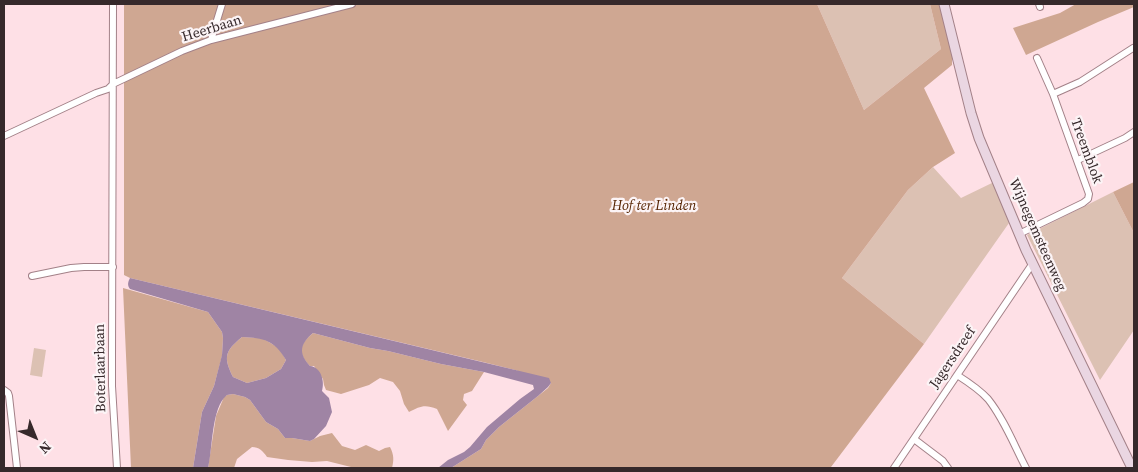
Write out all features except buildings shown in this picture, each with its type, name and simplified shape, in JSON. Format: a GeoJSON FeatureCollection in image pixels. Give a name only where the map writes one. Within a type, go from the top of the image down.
{"type":"FeatureCollection","features":[{"type":"Feature","properties":{"kind":"street","name":"Boterlaarbaan"},"geometry":{"type":"LineString","coordinates":[[113,4],[112,386],[117,468]]}},
{"type":"Feature","properties":{"kind":"street"},"geometry":{"type":"LineString","coordinates":[[211,40],[222,4]]}},
{"type":"Feature","properties":{"kind":"street","name":"Heerbaan"},"geometry":{"type":"LineString","coordinates":[[4,136],[108,89],[113,84],[182,51],[211,40],[352,4]]}},
{"type":"Feature","properties":{"kind":"street","name":"Wijnegemsteenweg"},"geometry":{"type":"LineString","coordinates":[[944,4],[975,126],[1019,234],[1132,468]]}},
{"type":"Feature","properties":{"kind":"street"},"geometry":{"type":"LineString","coordinates":[[1053,94],[1080,82],[1133,48]]}},
{"type":"Feature","properties":{"kind":"street","name":"Treemblok"},"geometry":{"type":"LineString","coordinates":[[1019,234],[1082,203],[1088,199],[1089,194],[1053,94],[1037,58]]}},
{"type":"Feature","properties":{"kind":"street"},"geometry":{"type":"LineString","coordinates":[[1078,160],[1134,132]]}},
{"type":"Feature","properties":{"kind":"street","name":"Jagersdreef"},"geometry":{"type":"LineString","coordinates":[[894,468],[1033,263]]}},
{"type":"Feature","properties":{"kind":"street"},"geometry":{"type":"LineString","coordinates":[[32,276],[71,268],[113,267]]}},
{"type":"Feature","properties":{"kind":"street"},"geometry":{"type":"LineString","coordinates":[[957,375],[987,398],[1005,427],[1026,468]]}},
{"type":"Feature","properties":{"kind":"street"},"geometry":{"type":"LineString","coordinates":[[4,390],[9,396],[17,468]]}},
{"type":"Feature","properties":{"kind":"street"},"geometry":{"type":"LineString","coordinates":[[914,439],[943,461],[948,468]]}},
{"type":"Feature","properties":{"kind":"shaded area"},"geometry":{"type":"Polygon","coordinates":[[[817,4],[930,4],[941,49],[864,110],[817,4]]]}},
{"type":"Feature","properties":{"kind":"shaded area"},"geometry":{"type":"Polygon","coordinates":[[[933,167],[961,198],[994,182],[1009,223],[924,344],[842,278],[908,190],[933,167]]]}},
{"type":"Feature","properties":{"kind":"shaded area"},"geometry":{"type":"Polygon","coordinates":[[[1113,192],[1134,233],[1134,330],[1100,380],[1027,235],[1113,192]]]}},
{"type":"Feature","properties":{"kind":"shaded area"},"geometry":{"type":"Polygon","coordinates":[[[130,278],[549,378],[551,383],[538,396],[499,427],[486,440],[481,449],[451,468],[438,468],[470,447],[487,427],[534,389],[533,385],[313,333],[305,341],[302,353],[310,366],[317,369],[321,375],[322,391],[329,398],[332,412],[326,426],[310,441],[285,438],[278,429],[266,422],[250,400],[233,394],[227,395],[218,409],[215,419],[208,468],[193,468],[202,412],[214,386],[222,355],[222,332],[208,312],[130,289],[128,282],[130,278]],[[242,337],[232,346],[227,355],[233,377],[247,383],[266,378],[281,369],[286,360],[273,344],[262,339],[242,337]]]}},
{"type":"Feature","properties":{"kind":"shaded area"},"geometry":{"type":"Polygon","coordinates":[[[34,348],[46,350],[42,377],[30,375],[34,348]]]}},
{"type":"Feature","properties":{"kind":"green space","name":"Hof ter Linden"},"geometry":{"type":"Polygon","coordinates":[[[124,4],[817,4],[864,110],[941,49],[930,4],[942,4],[952,43],[952,65],[924,88],[955,153],[933,167],[908,190],[842,278],[924,344],[831,467],[451,468],[481,449],[486,440],[499,427],[548,388],[551,383],[515,370],[124,275],[124,4]]]}},
{"type":"Feature","properties":{"kind":"green space"},"geometry":{"type":"Polygon","coordinates":[[[1076,4],[1134,4],[1134,7],[1026,55],[1013,28],[1060,13],[1076,4]]]}},
{"type":"Feature","properties":{"kind":"green space"},"geometry":{"type":"Polygon","coordinates":[[[1134,182],[1134,233],[1113,192],[1134,182]]]}},
{"type":"Feature","properties":{"kind":"green space"},"geometry":{"type":"Polygon","coordinates":[[[123,288],[208,312],[222,332],[222,356],[214,386],[202,412],[193,468],[131,468],[123,288]]]}},
{"type":"Feature","properties":{"kind":"green space"},"geometry":{"type":"Polygon","coordinates":[[[313,333],[370,348],[484,372],[472,391],[464,394],[463,400],[467,405],[448,431],[437,409],[423,406],[409,412],[400,391],[393,382],[380,378],[369,385],[341,394],[326,390],[323,379],[314,366],[310,366],[303,357],[301,349],[305,341],[313,333]]]}},
{"type":"Feature","properties":{"kind":"green space"},"geometry":{"type":"Polygon","coordinates":[[[242,337],[262,338],[279,348],[286,360],[281,369],[266,378],[247,383],[233,377],[227,355],[232,346],[242,337]]]}},
{"type":"Feature","properties":{"kind":"green space"},"geometry":{"type":"Polygon","coordinates":[[[233,394],[250,400],[266,422],[278,429],[285,438],[310,441],[332,433],[342,446],[355,450],[366,445],[379,451],[390,447],[393,458],[392,468],[355,468],[327,461],[312,462],[267,457],[261,450],[252,447],[237,459],[234,468],[208,468],[216,416],[224,397],[233,394]]]}}]}
